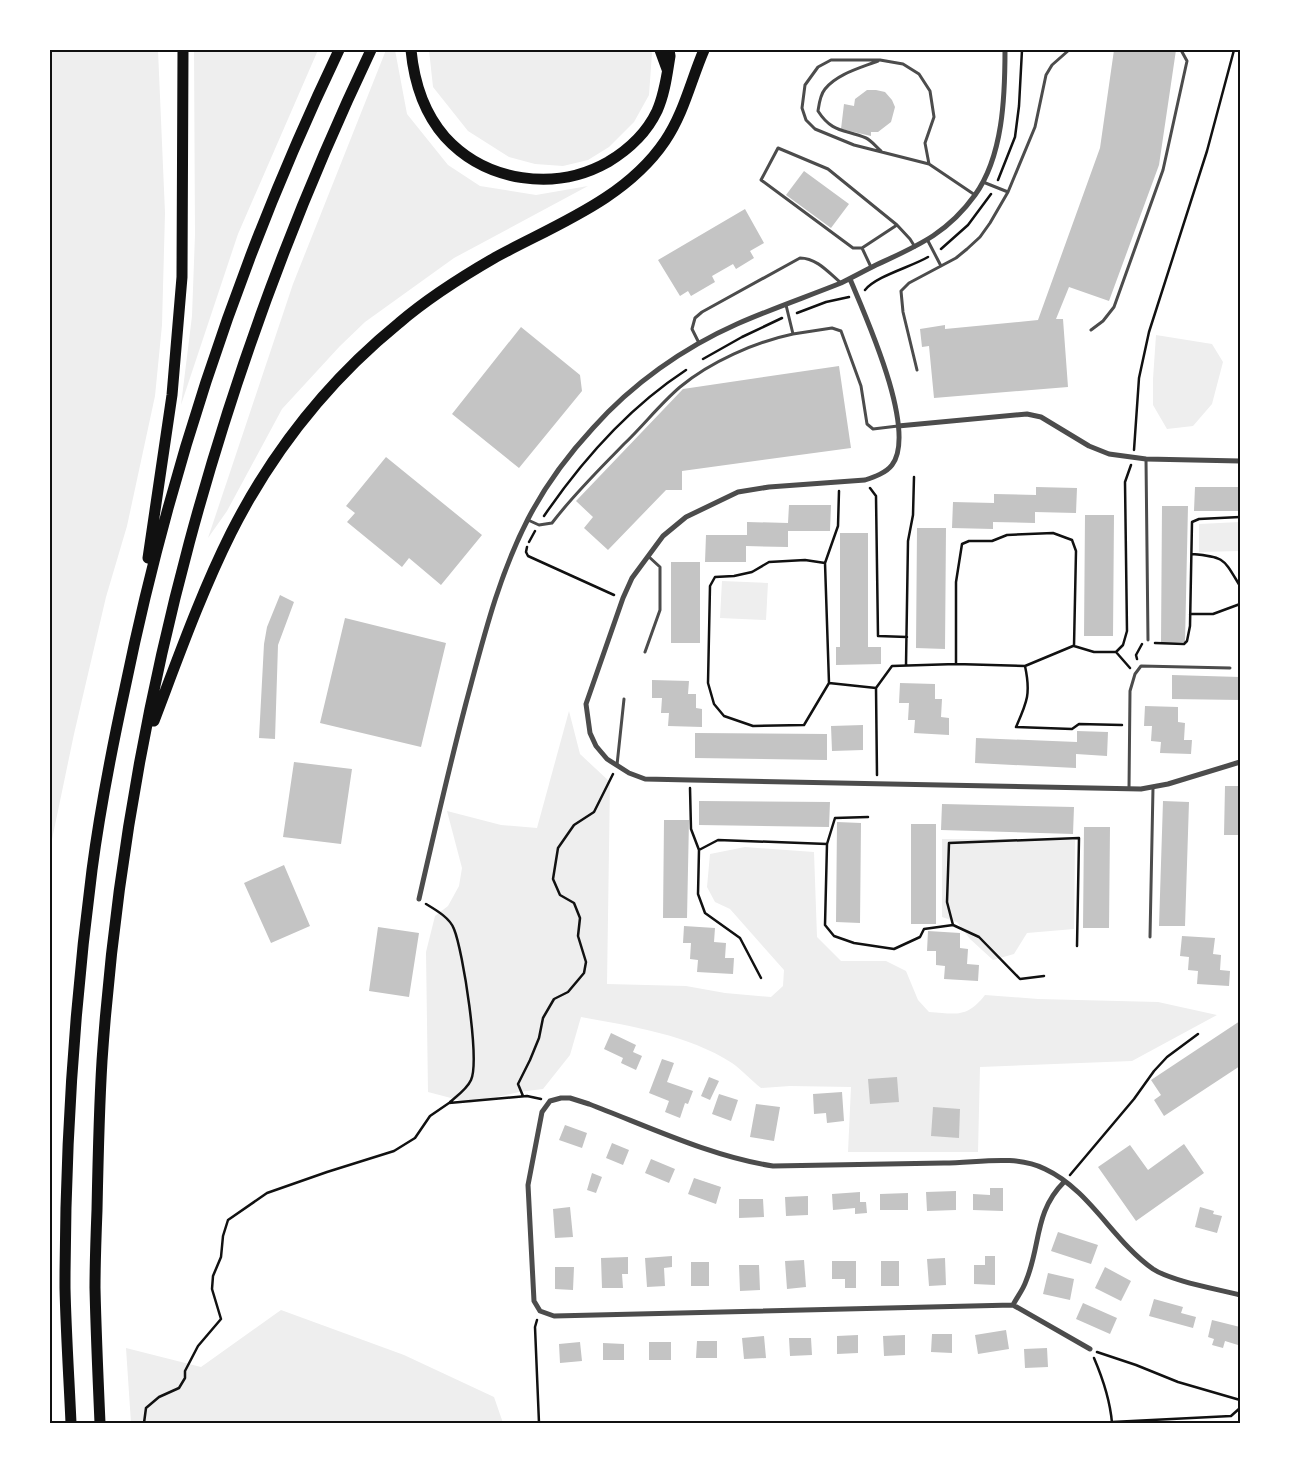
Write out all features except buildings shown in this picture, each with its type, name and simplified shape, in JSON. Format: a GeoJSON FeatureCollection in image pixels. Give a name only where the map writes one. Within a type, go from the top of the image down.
{"type":"FeatureCollection","features":[{"type":"Feature","properties":{"kind":"highway"},"geometry":{"type":"LineString","coordinates":[[137,631],[172,395],[182,277],[184,50]]}},
{"type":"Feature","properties":{"kind":"highway"},"geometry":{"type":"LineString","coordinates":[[70,1423],[65,1289],[73,1062],[82,952],[92,865],[109,769],[137,631],[163,525],[192,425],[235,296],[278,188],[339,50]]}},
{"type":"Feature","properties":{"kind":"highway"},"geometry":{"type":"LineString","coordinates":[[100,1423],[95,1286],[98,1134],[102,1059],[112,954],[141,756],[166,636],[187,550],[226,414],[304,199],[371,50]]}},
{"type":"Feature","properties":{"kind":"highway"},"geometry":{"type":"LineString","coordinates":[[411,50],[417,85],[424,104],[444,136],[472,159],[508,175],[547,180],[584,173],[617,156],[633,143],[656,112],[664,92],[669,50]]}},
{"type":"Feature","properties":{"kind":"highway"},"geometry":{"type":"LineString","coordinates":[[660,50],[667,71]]}},
{"type":"Feature","properties":{"kind":"highway"},"geometry":{"type":"LineString","coordinates":[[691,86],[695,50]]}},
{"type":"Feature","properties":{"kind":"highway"},"geometry":{"type":"LineString","coordinates":[[141,756],[184,641],[231,533],[258,485],[290,436],[322,396],[360,357],[399,322],[442,291],[495,258],[567,221],[608,196],[636,175],[659,149],[676,125],[704,50]]}},
{"type":"Feature","properties":{"kind":"street"},"geometry":{"type":"LineString","coordinates":[[419,899],[449,769],[487,622],[509,562],[528,520],[559,469],[593,427],[643,380],[699,344],[736,325],[850,279],[915,248],[928,241],[956,217],[975,196],[983,182],[994,153],[1000,124],[1005,50]]}},
{"type":"Feature","properties":{"kind":"street"},"geometry":{"type":"LineString","coordinates":[[850,279],[889,378],[898,426],[898,451],[892,465],[879,475],[865,480],[769,487],[738,492],[686,517],[663,536],[647,555],[632,578],[623,598],[586,704],[590,732],[596,746],[606,759],[629,773],[645,779],[1129,789],[1153,788],[1240,762]]}},
{"type":"Feature","properties":{"kind":"street"},"geometry":{"type":"LineString","coordinates":[[898,426],[1027,414],[1041,417],[1089,446],[1109,454],[1146,460],[1240,461]]}},
{"type":"Feature","properties":{"kind":"street"},"geometry":{"type":"LineString","coordinates":[[1090,1349],[1013,1305],[554,1316],[540,1311],[534,1301],[528,1184],[542,1112],[550,1101],[570,1098],[712,1151],[747,1162],[774,1166],[956,1163],[1015,1160],[1029,1163],[1046,1170],[1083,1196],[1127,1245],[1155,1270],[1240,1295]]}},
{"type":"Feature","properties":{"kind":"street"},"geometry":{"type":"LineString","coordinates":[[1013,1305],[1027,1281],[1046,1205],[1054,1192],[1064,1182]]}},
{"type":"Feature","properties":{"kind":"lane"},"geometry":{"type":"LineString","coordinates":[[917,370],[901,291],[910,283],[956,258],[980,237],[990,223],[1008,192],[1035,127],[1046,75],[1052,65],[1069,50]]}},
{"type":"Feature","properties":{"kind":"lane"},"geometry":{"type":"LineString","coordinates":[[1092,330],[1114,308],[1163,170],[1186,70],[1187,61],[1181,50]]}},
{"type":"Feature","properties":{"kind":"lane"},"geometry":{"type":"LineString","coordinates":[[930,164],[924,143],[934,117],[930,91],[919,74],[903,64],[880,60],[831,60],[818,67],[805,85],[802,108],[806,120],[815,129],[854,145],[930,164],[975,196]]}},
{"type":"Feature","properties":{"kind":"lane"},"geometry":{"type":"LineString","coordinates":[[880,60],[852,71],[824,89],[819,102],[818,112],[824,122],[845,132],[868,138],[882,152]]}},
{"type":"Feature","properties":{"kind":"lane"},"geometry":{"type":"LineString","coordinates":[[897,225],[862,248],[853,248],[761,180],[778,148],[828,169],[897,225],[910,239],[915,248]]}},
{"type":"Feature","properties":{"kind":"lane"},"geometry":{"type":"LineString","coordinates":[[983,182],[1008,192]]}},
{"type":"Feature","properties":{"kind":"lane"},"geometry":{"type":"LineString","coordinates":[[928,241],[941,266]]}},
{"type":"Feature","properties":{"kind":"lane"},"geometry":{"type":"LineString","coordinates":[[862,248],[871,268]]}},
{"type":"Feature","properties":{"kind":"lane"},"geometry":{"type":"LineString","coordinates":[[699,344],[692,329],[695,318],[702,312],[800,258],[808,258],[814,261],[841,282]]}},
{"type":"Feature","properties":{"kind":"lane"},"geometry":{"type":"LineString","coordinates":[[786,305],[793,334]]}},
{"type":"Feature","properties":{"kind":"lane"},"geometry":{"type":"LineString","coordinates":[[528,520],[539,525],[552,523],[572,498],[681,387],[708,368],[748,347],[770,339],[832,328],[841,331],[862,386],[867,424],[873,429],[898,426]]}},
{"type":"Feature","properties":{"kind":"lane"},"geometry":{"type":"LineString","coordinates":[[1146,460],[1148,640]]}},
{"type":"Feature","properties":{"kind":"lane"},"geometry":{"type":"LineString","coordinates":[[645,652],[660,610],[660,567],[647,555]]}},
{"type":"Feature","properties":{"kind":"lane"},"geometry":{"type":"LineString","coordinates":[[1129,789],[1130,691],[1135,674],[1141,666],[1230,668]]}},
{"type":"Feature","properties":{"kind":"lane"},"geometry":{"type":"LineString","coordinates":[[617,766],[624,699]]}},
{"type":"Feature","properties":{"kind":"lane"},"geometry":{"type":"LineString","coordinates":[[1150,937],[1153,788]]}},
{"type":"Feature","properties":{"kind":"path"},"geometry":{"type":"LineString","coordinates":[[1116,652],[1122,645],[1127,631],[1125,482],[1133,458],[1139,378],[1149,332],[1207,151],[1234,50]]}},
{"type":"Feature","properties":{"kind":"path"},"geometry":{"type":"LineString","coordinates":[[906,665],[908,541],[913,514],[914,477]]}},
{"type":"Feature","properties":{"kind":"path"},"geometry":{"type":"LineString","coordinates":[[865,480],[876,496],[878,636],[907,637]]}},
{"type":"Feature","properties":{"kind":"path"},"geometry":{"type":"LineString","coordinates":[[825,563],[805,560],[769,562],[752,572],[734,576],[715,577],[710,586],[708,683],[714,704],[724,716],[753,726],[804,725],[829,683],[825,563],[838,526],[840,482]]}},
{"type":"Feature","properties":{"kind":"path"},"geometry":{"type":"LineString","coordinates":[[1140,668],[1136,655],[1140,647],[1148,640],[1157,644],[1184,644],[1187,640],[1190,614],[1192,522],[1194,520],[1240,517]]}},
{"type":"Feature","properties":{"kind":"path"},"geometry":{"type":"LineString","coordinates":[[956,664],[956,582],[962,544],[969,541],[992,541],[1007,535],[1053,533],[1072,540],[1076,552],[1074,646]]}},
{"type":"Feature","properties":{"kind":"path"},"geometry":{"type":"LineString","coordinates":[[1192,554],[1222,559],[1240,586]]}},
{"type":"Feature","properties":{"kind":"path"},"geometry":{"type":"LineString","coordinates":[[1190,614],[1213,614],[1240,604]]}},
{"type":"Feature","properties":{"kind":"path"},"geometry":{"type":"LineString","coordinates":[[877,784],[876,688],[892,666],[956,664],[1025,666],[1074,646],[1094,652],[1116,652],[1135,674]]}},
{"type":"Feature","properties":{"kind":"path"},"geometry":{"type":"LineString","coordinates":[[1025,666],[1029,684],[1028,699],[1016,727],[1072,729],[1079,724],[1129,725]]}},
{"type":"Feature","properties":{"kind":"path"},"geometry":{"type":"LineString","coordinates":[[829,683],[876,688]]}},
{"type":"Feature","properties":{"kind":"path"},"geometry":{"type":"LineString","coordinates":[[523,1096],[518,1084],[539,1038],[543,1018],[554,998],[568,992],[584,973],[586,962],[578,936],[580,918],[574,903],[560,895],[553,878],[558,848],[574,825],[594,812],[617,766]]}},
{"type":"Feature","properties":{"kind":"path"},"geometry":{"type":"LineString","coordinates":[[690,780],[690,829],[699,850],[698,894],[705,913],[740,938],[761,978]]}},
{"type":"Feature","properties":{"kind":"path"},"geometry":{"type":"LineString","coordinates":[[868,817],[835,818],[827,844],[825,926],[834,936],[854,943],[894,949],[920,937],[924,929],[952,925],[979,937],[1020,979],[1044,976]]}},
{"type":"Feature","properties":{"kind":"path"},"geometry":{"type":"LineString","coordinates":[[952,925],[947,902],[950,843],[1079,838],[1077,946]]}},
{"type":"Feature","properties":{"kind":"path"},"geometry":{"type":"LineString","coordinates":[[699,850],[718,840],[827,844]]}},
{"type":"Feature","properties":{"kind":"path"},"geometry":{"type":"LineString","coordinates":[[144,1423],[146,1408],[159,1397],[179,1388],[186,1378],[185,1371],[198,1346],[221,1319],[212,1289],[213,1276],[222,1257],[223,1236],[228,1220],[267,1193],[394,1151],[414,1138],[430,1116],[463,1091],[471,1080],[474,1056],[466,987],[454,927],[440,912],[419,899]]}},
{"type":"Feature","properties":{"kind":"path"},"geometry":{"type":"LineString","coordinates":[[1064,1182],[1134,1100],[1154,1071],[1167,1057],[1198,1034]]}},
{"type":"Feature","properties":{"kind":"path"},"geometry":{"type":"LineString","coordinates":[[449,1103],[523,1096],[550,1101]]}},
{"type":"Feature","properties":{"kind":"path"},"geometry":{"type":"LineString","coordinates":[[539,1423],[535,1327],[540,1311]]}},
{"type":"Feature","properties":{"kind":"path"},"geometry":{"type":"LineString","coordinates":[[1090,1349],[1178,1382],[1240,1400]]}},
{"type":"Feature","properties":{"kind":"path"},"geometry":{"type":"LineString","coordinates":[[1090,1349],[1104,1382],[1110,1403],[1112,1423]]}},
{"type":"Feature","properties":{"kind":"path"},"geometry":{"type":"LineString","coordinates":[[1065,1423],[1112,1423],[1231,1416],[1240,1408]]}},
{"type":"Feature","properties":{"kind":"shaded area"},"geometry":{"type":"Polygon","coordinates":[[[50,50],[158,50],[165,213],[162,325],[155,396],[127,526],[106,597],[74,734],[50,849],[50,50]]]}},
{"type":"Feature","properties":{"kind":"shaded area"},"geometry":{"type":"Polygon","coordinates":[[[194,50],[318,50],[238,234],[181,405],[192,316],[195,235],[194,50]]]}},
{"type":"Feature","properties":{"kind":"shaded area"},"geometry":{"type":"Polygon","coordinates":[[[386,50],[395,50],[407,114],[448,165],[480,186],[536,195],[588,186],[454,258],[365,322],[340,346],[282,409],[227,511],[208,538],[293,284],[386,50]]]}},
{"type":"Feature","properties":{"kind":"shaded area"},"geometry":{"type":"Polygon","coordinates":[[[429,50],[650,50],[652,53],[649,95],[634,122],[609,147],[588,160],[563,166],[535,164],[509,157],[468,131],[433,87],[429,50]]]}},
{"type":"Feature","properties":{"kind":"shaded area"},"geometry":{"type":"Polygon","coordinates":[[[1156,335],[1212,344],[1223,362],[1212,404],[1193,426],[1167,429],[1153,405],[1156,335]]]}},
{"type":"Feature","properties":{"kind":"shaded area"},"geometry":{"type":"Polygon","coordinates":[[[1240,522],[1240,551],[1199,552],[1199,524],[1240,522]]]}},
{"type":"Feature","properties":{"kind":"shaded area"},"geometry":{"type":"Polygon","coordinates":[[[722,581],[768,583],[766,620],[720,618],[722,581]]]}},
{"type":"Feature","properties":{"kind":"shaded area"},"geometry":{"type":"Polygon","coordinates":[[[569,711],[580,754],[610,782],[607,984],[686,986],[725,993],[771,997],[783,986],[784,970],[730,909],[715,902],[707,887],[710,854],[745,847],[814,852],[817,937],[841,961],[886,961],[906,971],[918,1000],[929,1012],[961,1013],[973,1008],[985,995],[1038,999],[1158,1002],[1217,1015],[1132,1061],[980,1067],[978,1152],[848,1152],[851,1087],[790,1086],[761,1088],[732,1063],[697,1045],[659,1033],[581,1017],[570,1055],[543,1089],[519,1092],[470,1103],[428,1092],[426,952],[435,916],[448,906],[459,886],[462,868],[447,811],[501,825],[537,828],[569,711]]]}},
{"type":"Feature","properties":{"kind":"shaded area"},"geometry":{"type":"Polygon","coordinates":[[[942,839],[1075,840],[1074,929],[1027,933],[1014,954],[993,960],[970,939],[957,922],[942,917],[942,839]]]}},
{"type":"Feature","properties":{"kind":"shaded area"},"geometry":{"type":"Polygon","coordinates":[[[281,1310],[404,1355],[494,1397],[503,1423],[131,1423],[126,1348],[201,1367],[281,1310]]]}}]}
